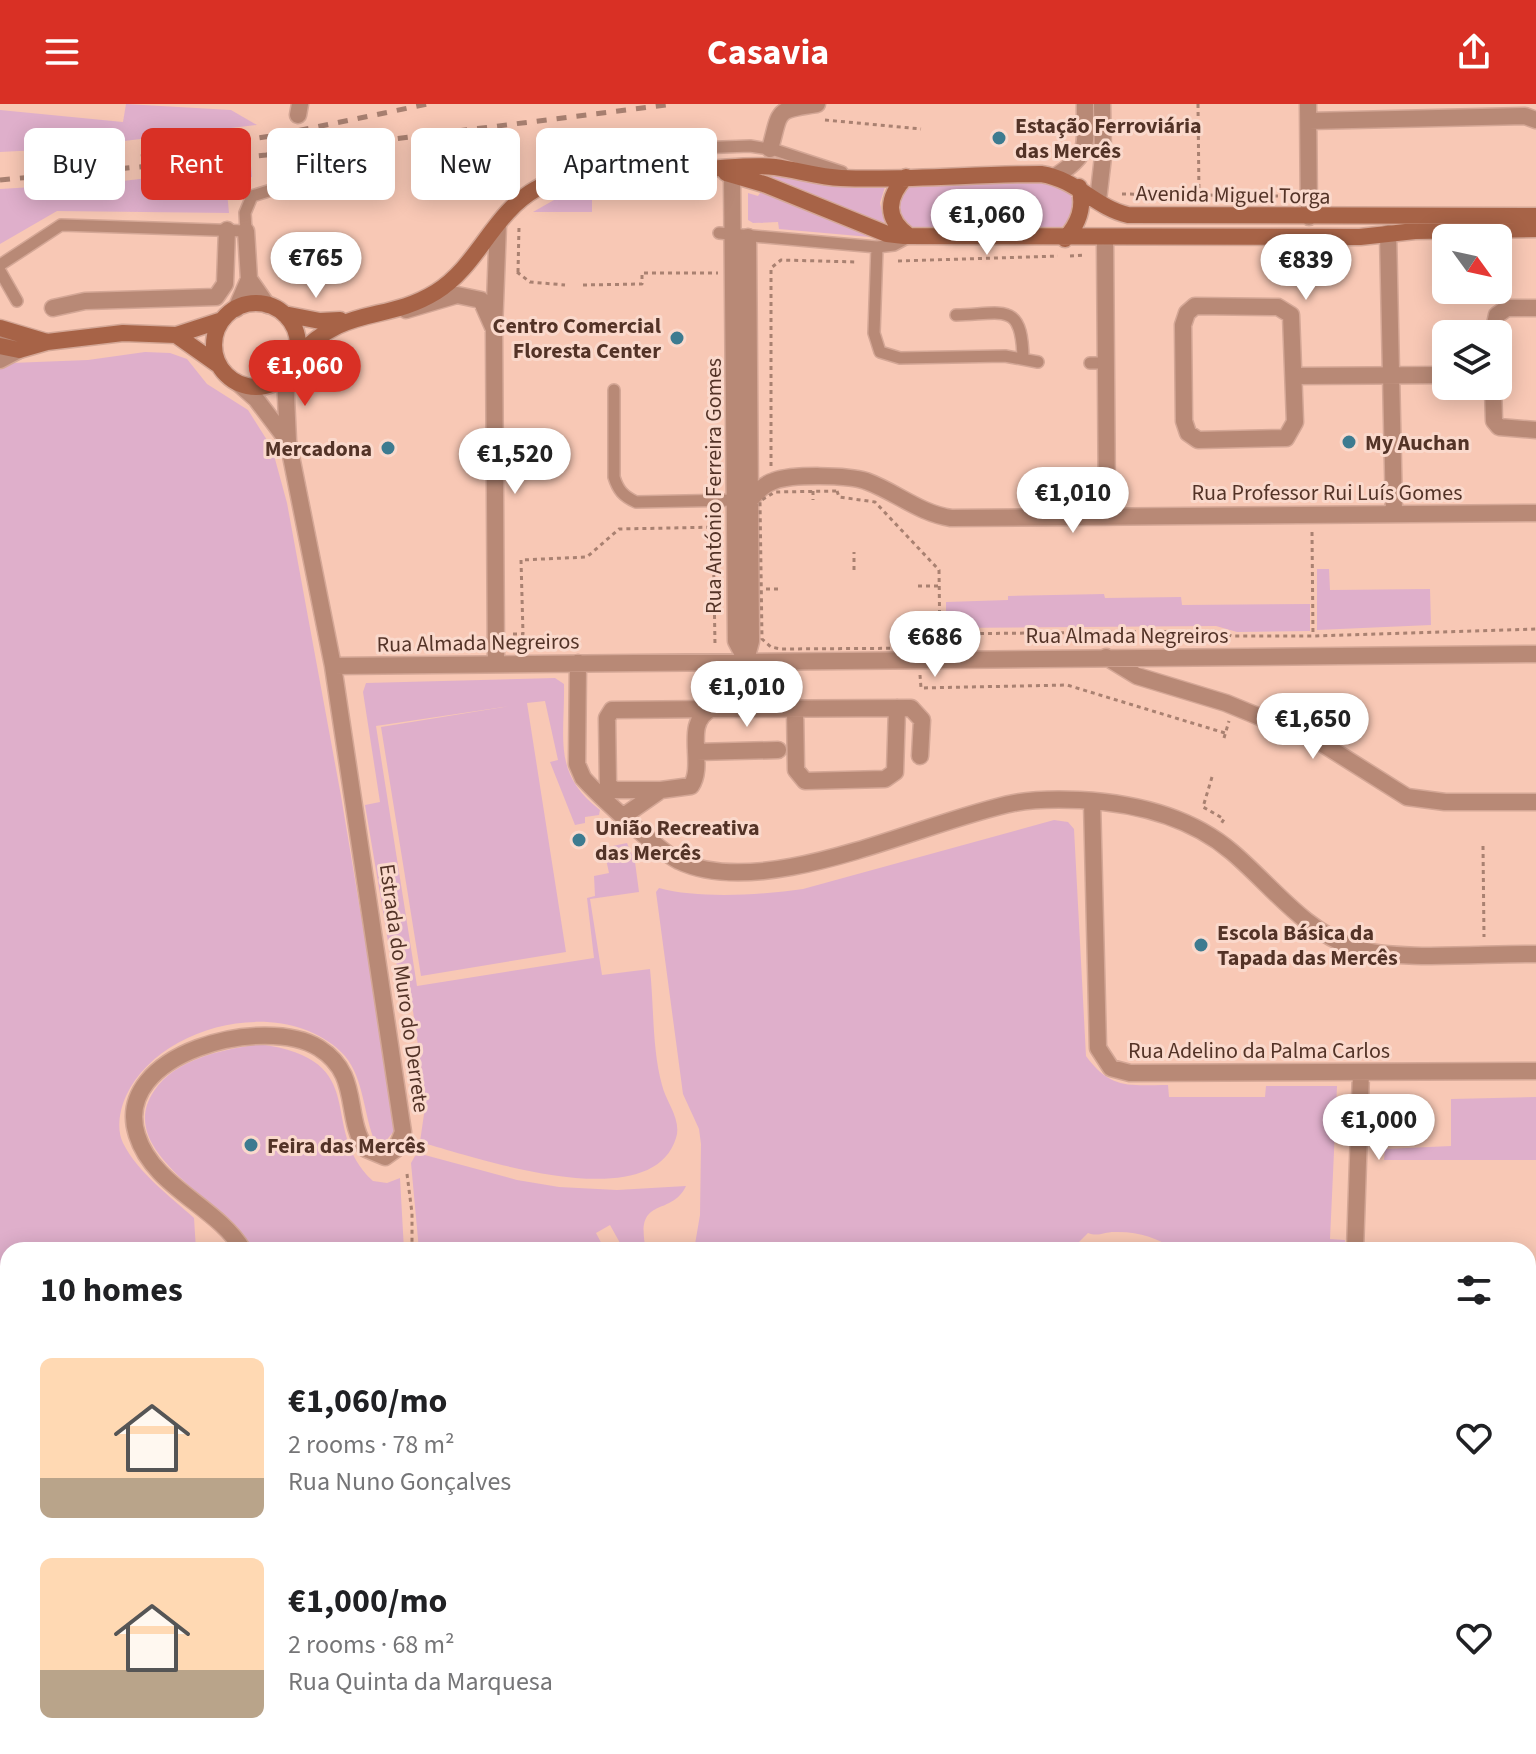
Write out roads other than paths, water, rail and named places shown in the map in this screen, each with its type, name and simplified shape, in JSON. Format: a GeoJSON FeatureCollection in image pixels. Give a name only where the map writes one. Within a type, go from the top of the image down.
{"type":"FeatureCollection","features":[{"type":"Feature","properties":{"kind":"street"},"geometry":{"type":"LineString","coordinates":[[1056,176],[1077,163],[1084,152],[1085,104]]}},
{"type":"Feature","properties":{"kind":"street"},"geometry":{"type":"LineString","coordinates":[[1098,200],[1102,176],[1102,104]]}},
{"type":"Feature","properties":{"kind":"street"},"geometry":{"type":"LineString","coordinates":[[770,149],[773,125],[782,112],[792,106],[814,111]]}},
{"type":"Feature","properties":{"kind":"street"},"geometry":{"type":"LineString","coordinates":[[1309,217],[1308,112],[1525,116],[1536,120]]}},
{"type":"Feature","properties":{"kind":"street","name":"Avenida Miguel Torga"},"geometry":{"type":"LineString","coordinates":[[717,169],[773,167],[858,177],[1056,176],[1079,187],[1114,212],[1128,215],[1536,216]]}},
{"type":"Feature","properties":{"kind":"street","name":"Avenida Miguel Torga"},"geometry":{"type":"LineString","coordinates":[[717,172],[732,174],[887,234],[909,236],[1065,239],[1360,237],[1388,233],[1536,229]]}},
{"type":"Feature","properties":{"kind":"street","name":"Rua António Ferreira Gomes"},"geometry":{"type":"LineString","coordinates":[[732,174],[742,500],[751,641],[746,660]]}},
{"type":"Feature","properties":{"kind":"street"},"geometry":{"type":"LineString","coordinates":[[906,177],[894,192],[890,211],[899,229],[909,236]]}},
{"type":"Feature","properties":{"kind":"street"},"geometry":{"type":"LineString","coordinates":[[1065,239],[1079,218],[1082,197],[1079,187]]}},
{"type":"Feature","properties":{"kind":"street","name":"Avenida Miguel Torga"},"geometry":{"type":"LineString","coordinates":[[283,313],[320,321],[346,320],[429,296],[446,286],[473,259],[498,224],[524,197],[536,190]]}},
{"type":"Feature","properties":{"kind":"street"},"geometry":{"type":"LineString","coordinates":[[496,663],[494,329],[498,224]]}},
{"type":"Feature","properties":{"kind":"street"},"geometry":{"type":"LineString","coordinates":[[53,308],[85,301],[216,297],[225,284],[227,230]]}},
{"type":"Feature","properties":{"kind":"street"},"geometry":{"type":"LineString","coordinates":[[236,309],[249,279],[246,231]]}},
{"type":"Feature","properties":{"kind":"street"},"geometry":{"type":"LineString","coordinates":[[1388,233],[1394,513]]}},
{"type":"Feature","properties":{"kind":"street"},"geometry":{"type":"LineString","coordinates":[[1105,239],[1098,363],[1107,514]]}},
{"type":"Feature","properties":{"kind":"street"},"geometry":{"type":"LineString","coordinates":[[249,279],[267,305]]}},
{"type":"Feature","properties":{"kind":"street"},"geometry":{"type":"LineString","coordinates":[[389,309],[410,310],[465,294],[486,307],[494,329]]}},
{"type":"Feature","properties":{"kind":"street"},"geometry":{"type":"LineString","coordinates":[[0,360],[19,350],[47,342],[123,333],[176,335],[222,320],[243,305],[267,305],[283,313],[296,333],[296,358],[285,375],[265,387],[239,384]]}},
{"type":"Feature","properties":{"kind":"street"},"geometry":{"type":"LineString","coordinates":[[1195,306],[1285,309],[1294,322],[1294,376],[1295,422],[1286,438],[1198,440],[1188,433],[1184,421],[1183,325],[1187,313],[1195,306]]}},
{"type":"Feature","properties":{"kind":"street"},"geometry":{"type":"LineString","coordinates":[[1496,320],[1497,315],[1507,308],[1536,308]]}},
{"type":"Feature","properties":{"kind":"street"},"geometry":{"type":"LineString","coordinates":[[219,365],[215,338],[222,320]]}},
{"type":"Feature","properties":{"kind":"street","name":"Avenida Miguel Torga"},"geometry":{"type":"LineString","coordinates":[[296,358],[324,332],[346,320]]}},
{"type":"Feature","properties":{"kind":"street"},"geometry":{"type":"LineString","coordinates":[[0,328],[47,342]]}},
{"type":"Feature","properties":{"kind":"street"},"geometry":{"type":"LineString","coordinates":[[176,335],[219,365],[256,399],[288,441]]}},
{"type":"Feature","properties":{"kind":"street"},"geometry":{"type":"LineString","coordinates":[[0,337],[47,342]]}},
{"type":"Feature","properties":{"kind":"street"},"geometry":{"type":"LineString","coordinates":[[0,346],[19,350]]}},
{"type":"Feature","properties":{"kind":"street"},"geometry":{"type":"LineString","coordinates":[[285,375],[288,441],[333,666]]}},
{"type":"Feature","properties":{"kind":"street"},"geometry":{"type":"LineString","coordinates":[[1294,376],[1432,375]]}},
{"type":"Feature","properties":{"kind":"street"},"geometry":{"type":"LineString","coordinates":[[1493,400],[1494,421],[1499,427],[1536,430]]}},
{"type":"Feature","properties":{"kind":"street","name":"Rua Professor Rui Luís Gomes"},"geometry":{"type":"LineString","coordinates":[[742,500],[779,479],[835,477],[862,480],[918,508],[951,518],[1107,514],[1536,513]]}},
{"type":"Feature","properties":{"kind":"street","name":"Rua Almada Negreiros"},"geometry":{"type":"LineString","coordinates":[[333,666],[1536,654]]}},
{"type":"Feature","properties":{"kind":"street"},"geometry":{"type":"LineString","coordinates":[[1106,657],[1125,671],[1226,703],[1318,741],[1407,797],[1445,802],[1536,802]]}},
{"type":"Feature","properties":{"kind":"street"},"geometry":{"type":"LineString","coordinates":[[1158,682],[1169,657]]}},
{"type":"Feature","properties":{"kind":"street"},"geometry":{"type":"LineString","coordinates":[[578,663],[579,769],[587,783],[679,861],[711,870],[753,872],[794,867],[1015,803],[1092,801],[1172,817],[1213,837],[1308,922],[1355,948],[1388,954],[1536,954]]}},
{"type":"Feature","properties":{"kind":"street","name":"Estrada do Muro do Derrete"},"geometry":{"type":"LineString","coordinates":[[237,1242],[150,1160],[137,1137],[137,1103],[150,1081],[169,1063],[189,1052],[234,1037],[253,1034],[290,1036],[320,1049],[337,1064],[351,1090],[359,1134],[366,1149],[380,1156],[391,1154],[403,1132],[333,666]]}},
{"type":"Feature","properties":{"kind":"street"},"geometry":{"type":"LineString","coordinates":[[795,708],[796,770],[805,781],[885,779],[895,772],[897,708]]}},
{"type":"Feature","properties":{"kind":"street"},"geometry":{"type":"LineString","coordinates":[[711,709],[697,726],[695,776],[691,786],[661,790],[615,790],[608,785],[607,718],[612,710],[795,708],[916,710],[922,720],[920,756]]}},
{"type":"Feature","properties":{"kind":"street"},"geometry":{"type":"LineString","coordinates":[[696,752],[778,750]]}},
{"type":"Feature","properties":{"kind":"street"},"geometry":{"type":"LineString","coordinates":[[625,815],[661,790]]}},
{"type":"Feature","properties":{"kind":"street","name":"Rua Adelino da Palma Carlos"},"geometry":{"type":"LineString","coordinates":[[1092,801],[1098,1048],[1111,1068],[1130,1073],[1536,1071]]}},
{"type":"Feature","properties":{"kind":"street"},"geometry":{"type":"LineString","coordinates":[[1355,1242],[1361,1072]]}},
{"type":"Feature","properties":{"kind":"lane"},"geometry":{"type":"LineString","coordinates":[[717,147],[770,149],[858,177]]}},
{"type":"Feature","properties":{"kind":"lane"},"geometry":{"type":"LineString","coordinates":[[0,265],[61,225],[246,231],[245,213],[249,200],[257,191],[267,190]]}},
{"type":"Feature","properties":{"kind":"lane"},"geometry":{"type":"LineString","coordinates":[[733,234],[877,247],[894,245],[909,236]]}},
{"type":"Feature","properties":{"kind":"lane"},"geometry":{"type":"LineString","coordinates":[[877,247],[874,333],[880,352],[900,358],[1005,356],[1038,362]]}},
{"type":"Feature","properties":{"kind":"lane"},"geometry":{"type":"LineString","coordinates":[[0,271],[17,301]]}},
{"type":"Feature","properties":{"kind":"lane"},"geometry":{"type":"LineString","coordinates":[[956,315],[1006,314],[1017,319],[1023,330],[1023,359]]}},
{"type":"Feature","properties":{"kind":"lane"},"geometry":{"type":"LineString","coordinates":[[614,390],[614,477],[618,489],[626,497],[636,502],[742,500]]}},
{"type":"Feature","properties":{"kind":"railway"},"geometry":{"type":"LineString","coordinates":[[251,139],[428,104]]}},
{"type":"Feature","properties":{"kind":"railway"},"geometry":{"type":"LineString","coordinates":[[0,180],[266,155],[674,104]]}},
{"type":"Feature","properties":{"kind":"place","name":"Estação Ferroviária das Mercês"},"geometry":{"type":"Point","coordinates":[999,138]}},
{"type":"Feature","properties":{"kind":"place","name":"Centro Comercial Floresta Center"},"geometry":{"type":"Point","coordinates":[677,338]}},
{"type":"Feature","properties":{"kind":"place","name":"My Auchan"},"geometry":{"type":"Point","coordinates":[1349,442]}},
{"type":"Feature","properties":{"kind":"place","name":"Mercadona"},"geometry":{"type":"Point","coordinates":[388,448]}},
{"type":"Feature","properties":{"kind":"place","name":"União Recreativa das Mercês"},"geometry":{"type":"Point","coordinates":[579,840]}},
{"type":"Feature","properties":{"kind":"place","name":"Escola Básica da Tapada das Mercês"},"geometry":{"type":"Point","coordinates":[1201,945]}},
{"type":"Feature","properties":{"kind":"place","name":"Feira das Mercês"},"geometry":{"type":"Point","coordinates":[251,1145]}}]}
